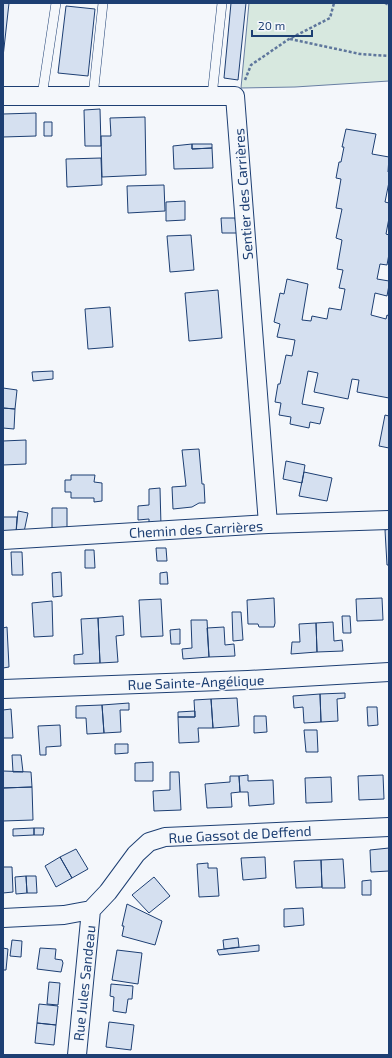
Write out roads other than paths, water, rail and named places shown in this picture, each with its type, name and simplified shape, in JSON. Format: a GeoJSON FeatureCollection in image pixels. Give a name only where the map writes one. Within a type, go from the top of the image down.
{"type":"FeatureCollection","features":[{"type":"Feature","properties":{"kind":"street"},"geometry":{"type":"LineString","coordinates":[[3,96],[212,96]]}},
{"type":"Feature","properties":{"kind":"street","name":"Sentier des Carrières"},"geometry":{"type":"LineString","coordinates":[[212,96],[236,96],[268,524]]}},
{"type":"Feature","properties":{"kind":"street","name":"Chemin des Carrières"},"geometry":{"type":"LineString","coordinates":[[3,540],[268,524],[389,520]]}},
{"type":"Feature","properties":{"kind":"street","name":"Rue Sainte-Angélique"},"geometry":{"type":"LineString","coordinates":[[3,689],[248,680],[389,672]]}},
{"type":"Feature","properties":{"kind":"street","name":"Rue Gassot de Deffend"},"geometry":{"type":"LineString","coordinates":[[91,910],[108,892],[136,854],[149,842],[165,837],[389,827]]}},
{"type":"Feature","properties":{"kind":"street"},"geometry":{"type":"LineString","coordinates":[[3,918],[64,915],[91,910]]}},
{"type":"Feature","properties":{"kind":"street","name":"Rue Jules Sandeau"},"geometry":{"type":"LineString","coordinates":[[77,1055],[89,948],[91,910]]}},
{"type":"Feature","properties":{"kind":"lane"},"geometry":{"type":"LineString","coordinates":[[42,96],[56,3]]}},
{"type":"Feature","properties":{"kind":"lane"},"geometry":{"type":"LineString","coordinates":[[93,96],[103,3]]}},
{"type":"Feature","properties":{"kind":"lane"},"geometry":{"type":"LineString","coordinates":[[212,96],[222,3]]}}]}
